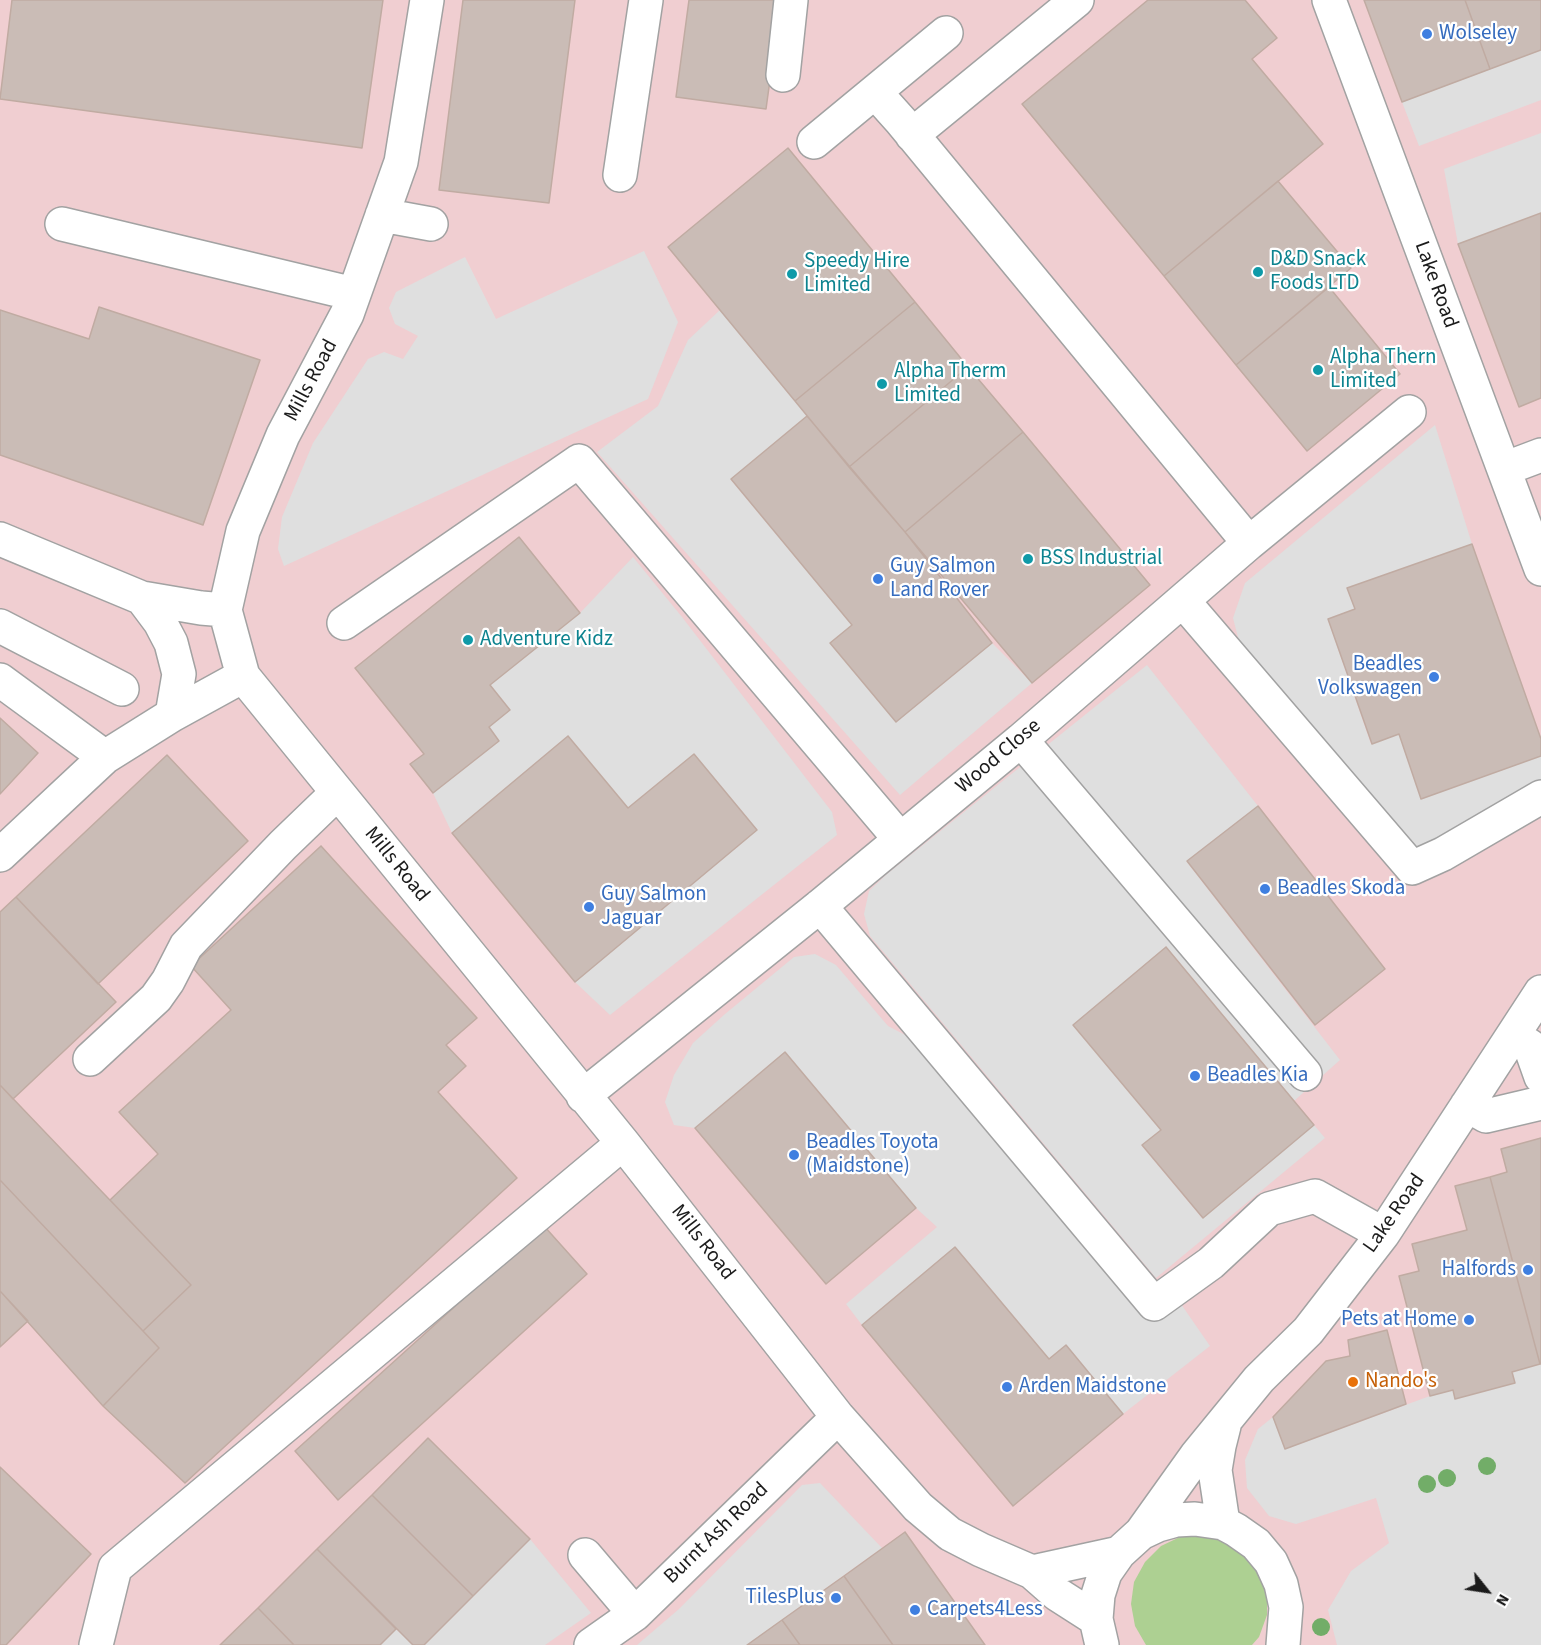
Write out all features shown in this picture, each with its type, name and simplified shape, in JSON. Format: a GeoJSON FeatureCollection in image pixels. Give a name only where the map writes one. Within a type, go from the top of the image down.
{"type":"FeatureCollection","features":[{"type":"Feature","properties":{"kind":"street","name":"Mills Road"},"geometry":{"type":"LineString","coordinates":[[427,0],[401,162],[347,314],[283,435],[243,531],[225,610],[243,676],[623,1143],[838,1417],[918,1507],[950,1534],[1032,1572],[1057,1594],[1096,1635]]}},
{"type":"Feature","properties":{"kind":"street"},"geometry":{"type":"LineString","coordinates":[[620,175],[646,0]]}},
{"type":"Feature","properties":{"kind":"street"},"geometry":{"type":"LineString","coordinates":[[783,75],[791,0]]}},
{"type":"Feature","properties":{"kind":"street"},"geometry":{"type":"LineString","coordinates":[[912,135],[1077,0]]}},
{"type":"Feature","properties":{"kind":"street","name":"Lake Road"},"geometry":{"type":"LineString","coordinates":[[1329,0],[1541,569]]}},
{"type":"Feature","properties":{"kind":"street"},"geometry":{"type":"LineString","coordinates":[[814,142],[946,33]]}},
{"type":"Feature","properties":{"kind":"street"},"geometry":{"type":"LineString","coordinates":[[875,92],[1249,543]]}},
{"type":"Feature","properties":{"kind":"street"},"geometry":{"type":"LineString","coordinates":[[382,215],[431,224]]}},
{"type":"Feature","properties":{"kind":"street"},"geometry":{"type":"LineString","coordinates":[[62,224],[354,294]]}},
{"type":"Feature","properties":{"kind":"street","name":"Wood Close"},"geometry":{"type":"LineString","coordinates":[[584,1096],[1021,740],[1249,543],[1409,412]]}},
{"type":"Feature","properties":{"kind":"street"},"geometry":{"type":"LineString","coordinates":[[1504,469],[1541,455]]}},
{"type":"Feature","properties":{"kind":"street"},"geometry":{"type":"LineString","coordinates":[[344,623],[579,461],[900,839]]}},
{"type":"Feature","properties":{"kind":"street"},"geometry":{"type":"LineString","coordinates":[[0,539],[142,598],[201,609],[225,610]]}},
{"type":"Feature","properties":{"kind":"street"},"geometry":{"type":"LineString","coordinates":[[142,598],[160,622],[171,643],[179,674],[172,715]]}},
{"type":"Feature","properties":{"kind":"street"},"geometry":{"type":"LineString","coordinates":[[1183,601],[1412,868],[1443,854],[1541,797]]}},
{"type":"Feature","properties":{"kind":"street"},"geometry":{"type":"LineString","coordinates":[[0,626],[122,689]]}},
{"type":"Feature","properties":{"kind":"street"},"geometry":{"type":"LineString","coordinates":[[0,855],[105,757],[172,715],[243,676]]}},
{"type":"Feature","properties":{"kind":"street"},"geometry":{"type":"LineString","coordinates":[[0,680],[105,757]]}},
{"type":"Feature","properties":{"kind":"street"},"geometry":{"type":"LineString","coordinates":[[1021,740],[1305,1074]]}},
{"type":"Feature","properties":{"kind":"street"},"geometry":{"type":"LineString","coordinates":[[90,1059],[156,998],[168,981],[186,946],[283,845],[337,793]]}},
{"type":"Feature","properties":{"kind":"street"},"geometry":{"type":"LineString","coordinates":[[820,906],[1154,1304],[1210,1263],[1269,1209],[1315,1196],[1383,1234]]}},
{"type":"Feature","properties":{"kind":"street","name":"Lake Road"},"geometry":{"type":"LineString","coordinates":[[1096,1635],[1098,1595],[1105,1573],[1227,1418],[1259,1379],[1308,1331],[1383,1234],[1541,993]]}},
{"type":"Feature","properties":{"kind":"street"},"geometry":{"type":"LineString","coordinates":[[1513,1035],[1530,1046],[1541,1077]]}},
{"type":"Feature","properties":{"kind":"street"},"geometry":{"type":"LineString","coordinates":[[1467,1105],[1486,1116],[1541,1103]]}},
{"type":"Feature","properties":{"kind":"street"},"geometry":{"type":"LineString","coordinates":[[96,1645],[115,1568],[623,1143]]}},
{"type":"Feature","properties":{"kind":"street","name":"Burnt Ash Road"},"geometry":{"type":"LineString","coordinates":[[591,1645],[635,1614],[838,1417]]}},
{"type":"Feature","properties":{"kind":"street","name":"Lake Road"},"geometry":{"type":"LineString","coordinates":[[1223,1523],[1215,1470],[1227,1418]]}},
{"type":"Feature","properties":{"kind":"street"},"geometry":{"type":"LineString","coordinates":[[1032,1572],[1130,1543],[1158,1525],[1176,1520],[1195,1519],[1223,1523],[1256,1544],[1271,1562],[1281,1584],[1286,1607],[1283,1645]]}},
{"type":"Feature","properties":{"kind":"street"},"geometry":{"type":"LineString","coordinates":[[585,1555],[635,1614]]}},
{"type":"Feature","properties":{"kind":"shaded area"},"geometry":{"type":"Polygon","coordinates":[[[0,0],[1541,0],[1541,1645],[0,1645],[0,0]]]}},
{"type":"Feature","properties":{"kind":"shaded area"},"geometry":{"type":"Polygon","coordinates":[[[1541,50],[1541,100],[1419,146],[1402,102],[1541,50]]]}},
{"type":"Feature","properties":{"kind":"shaded area"},"geometry":{"type":"Polygon","coordinates":[[[1541,133],[1541,213],[1458,244],[1444,169],[1541,133]]]}},
{"type":"Feature","properties":{"kind":"shaded area"},"geometry":{"type":"Polygon","coordinates":[[[644,251],[678,322],[648,399],[284,566],[278,549],[282,517],[313,443],[368,359],[384,352],[403,359],[418,336],[395,324],[389,308],[396,292],[465,257],[496,319],[644,251]]]}},
{"type":"Feature","properties":{"kind":"shaded area"},"geometry":{"type":"Polygon","coordinates":[[[720,310],[807,416],[731,480],[852,625],[831,643],[896,722],[992,643],[1032,683],[900,795],[597,452],[658,406],[688,340],[720,310]]]}},
{"type":"Feature","properties":{"kind":"shaded area"},"geometry":{"type":"Polygon","coordinates":[[[1435,425],[1472,544],[1348,588],[1355,609],[1328,620],[1371,744],[1399,734],[1421,798],[1541,756],[1541,782],[1413,855],[1241,649],[1233,618],[1245,583],[1435,425]]]}},
{"type":"Feature","properties":{"kind":"shaded area"},"geometry":{"type":"Polygon","coordinates":[[[633,557],[832,812],[837,835],[610,1015],[575,982],[757,830],[694,754],[628,808],[568,737],[452,833],[433,793],[499,741],[489,727],[490,685],[580,613],[633,557]]]}},
{"type":"Feature","properties":{"kind":"shaded area"},"geometry":{"type":"Polygon","coordinates":[[[1147,665],[1258,806],[1187,862],[1340,1060],[1294,1101],[1166,947],[1073,1025],[1161,1130],[1142,1146],[1202,1218],[1314,1125],[1325,1138],[1156,1278],[870,936],[864,914],[869,891],[887,874],[1147,665]]]}},
{"type":"Feature","properties":{"kind":"shaded area"},"geometry":{"type":"Polygon","coordinates":[[[815,954],[836,965],[888,1026],[907,1036],[1013,1163],[1027,1152],[1154,1303],[1172,1291],[1210,1346],[1123,1414],[1066,1346],[1049,1359],[955,1247],[862,1325],[846,1304],[937,1227],[916,1208],[785,1053],[695,1128],[674,1125],[665,1102],[674,1075],[693,1043],[794,957],[815,954]]]}},
{"type":"Feature","properties":{"kind":"shaded area"},"geometry":{"type":"Polygon","coordinates":[[[1541,1364],[1541,1645],[1337,1645],[1328,1610],[1351,1571],[1389,1543],[1376,1498],[1296,1524],[1269,1516],[1247,1488],[1245,1460],[1258,1429],[1273,1417],[1285,1449],[1430,1396],[1453,1390],[1455,1399],[1515,1383],[1512,1372],[1541,1364]]]}},
{"type":"Feature","properties":{"kind":"shaded area"},"geometry":{"type":"Polygon","coordinates":[[[820,1483],[882,1548],[747,1645],[637,1645],[679,1609],[802,1485],[820,1483]]]}},
{"type":"Feature","properties":{"kind":"shaded area"},"geometry":{"type":"Polygon","coordinates":[[[530,1539],[591,1613],[545,1645],[424,1645],[530,1539]]]}},
{"type":"Feature","properties":{"kind":"shaded area"},"geometry":{"type":"Polygon","coordinates":[[[396,1629],[413,1645],[380,1645],[396,1629]]]}},
{"type":"Feature","properties":{"kind":"green space"},"geometry":{"type":"Polygon","coordinates":[[[1205,1534],[1227,1540],[1260,1570],[1267,1592],[1267,1615],[1259,1637],[1252,1645],[1146,1645],[1135,1626],[1131,1604],[1134,1582],[1145,1562],[1161,1546],[1182,1536],[1205,1534]]]}},
{"type":"Feature","properties":{"kind":"building"},"geometry":{"type":"Polygon","coordinates":[[[12,0],[383,0],[362,148],[0,99],[12,0]]]}},
{"type":"Feature","properties":{"kind":"building"},"geometry":{"type":"Polygon","coordinates":[[[463,0],[575,0],[549,203],[439,190],[463,0]]]}},
{"type":"Feature","properties":{"kind":"building"},"geometry":{"type":"Polygon","coordinates":[[[689,0],[781,0],[766,109],[676,97],[689,0]]]}},
{"type":"Feature","properties":{"kind":"building"},"geometry":{"type":"Polygon","coordinates":[[[1148,0],[1245,0],[1277,38],[1252,59],[1323,144],[1164,276],[1022,104],[1148,0]]]}},
{"type":"Feature","properties":{"kind":"building","name":"Wolseley"},"geometry":{"type":"Polygon","coordinates":[[[1364,0],[1465,0],[1490,69],[1402,102],[1364,0]]]}},
{"type":"Feature","properties":{"kind":"building"},"geometry":{"type":"Polygon","coordinates":[[[1465,0],[1541,0],[1541,50],[1490,69],[1465,0]]]}},
{"type":"Feature","properties":{"kind":"building","name":"Speedy Hire Limited"},"geometry":{"type":"Polygon","coordinates":[[[788,148],[915,302],[795,401],[668,247],[788,148]]]}},
{"type":"Feature","properties":{"kind":"building","name":"D&D Snack Foods LTD"},"geometry":{"type":"Polygon","coordinates":[[[1278,181],[1351,268],[1236,365],[1164,276],[1278,181]]]}},
{"type":"Feature","properties":{"kind":"building"},"geometry":{"type":"Polygon","coordinates":[[[1541,213],[1541,398],[1519,407],[1458,244],[1541,213]]]}},
{"type":"Feature","properties":{"kind":"building","name":"Alpha Thern Limited"},"geometry":{"type":"Polygon","coordinates":[[[1329,287],[1400,374],[1307,451],[1236,365],[1329,287]]]}},
{"type":"Feature","properties":{"kind":"building","name":"Alpha Therm Limited"},"geometry":{"type":"Polygon","coordinates":[[[915,302],[968,367],[849,467],[795,401],[915,302]]]}},
{"type":"Feature","properties":{"kind":"building"},"geometry":{"type":"Polygon","coordinates":[[[99,307],[260,360],[203,525],[0,455],[0,310],[89,339],[99,307]]]}},
{"type":"Feature","properties":{"kind":"building","name":"Alpha Therm Limited"},"geometry":{"type":"Polygon","coordinates":[[[968,367],[1023,432],[905,532],[849,467],[968,367]]]}},
{"type":"Feature","properties":{"kind":"building","name":"Guy Salmon Land Rover"},"geometry":{"type":"Polygon","coordinates":[[[807,416],[905,532],[992,643],[896,722],[830,643],[852,625],[731,479],[807,416]]]}},
{"type":"Feature","properties":{"kind":"building","name":"BSS Industrial"},"geometry":{"type":"Polygon","coordinates":[[[1023,432],[1150,585],[1032,683],[905,532],[1023,432]]]}},
{"type":"Feature","properties":{"kind":"building","name":"Adventure Kidz"},"geometry":{"type":"Polygon","coordinates":[[[519,537],[580,613],[490,685],[510,710],[489,727],[499,741],[433,793],[410,764],[424,754],[355,668],[519,537]]]}},
{"type":"Feature","properties":{"kind":"building","name":"Beadles Volkswagen"},"geometry":{"type":"Polygon","coordinates":[[[1472,544],[1541,739],[1541,756],[1421,799],[1399,734],[1372,744],[1328,619],[1355,609],[1347,588],[1472,544]]]}},
{"type":"Feature","properties":{"kind":"building"},"geometry":{"type":"Polygon","coordinates":[[[0,718],[38,753],[0,794],[0,718]]]}},
{"type":"Feature","properties":{"kind":"building","name":"Guy Salmon Jaguar"},"geometry":{"type":"Polygon","coordinates":[[[568,736],[628,808],[694,754],[757,830],[575,982],[452,833],[568,736]]]}},
{"type":"Feature","properties":{"kind":"building"},"geometry":{"type":"Polygon","coordinates":[[[167,755],[248,841],[98,984],[16,897],[167,755]]]}},
{"type":"Feature","properties":{"kind":"building","name":"Beadles Skoda"},"geometry":{"type":"Polygon","coordinates":[[[1258,806],[1385,969],[1315,1025],[1187,861],[1258,806]]]}},
{"type":"Feature","properties":{"kind":"building"},"geometry":{"type":"Polygon","coordinates":[[[321,846],[477,1018],[446,1045],[466,1066],[438,1092],[517,1178],[185,1483],[103,1406],[159,1348],[143,1331],[191,1285],[110,1200],[158,1154],[119,1112],[231,1010],[191,966],[321,846]]]}},
{"type":"Feature","properties":{"kind":"building"},"geometry":{"type":"Polygon","coordinates":[[[16,897],[116,1002],[13,1099],[0,1085],[0,912],[16,897]]]}},
{"type":"Feature","properties":{"kind":"building","name":"Beadles Kia"},"geometry":{"type":"Polygon","coordinates":[[[1166,947],[1314,1125],[1203,1218],[1142,1145],[1161,1130],[1073,1025],[1166,947]]]}},
{"type":"Feature","properties":{"kind":"building","name":"Beadles Toyota (Maidstone)"},"geometry":{"type":"Polygon","coordinates":[[[785,1052],[916,1208],[826,1284],[695,1128],[785,1052]]]}},
{"type":"Feature","properties":{"kind":"building"},"geometry":{"type":"Polygon","coordinates":[[[0,1085],[191,1285],[143,1331],[0,1180],[0,1085]]]}},
{"type":"Feature","properties":{"kind":"building","name":"Halfords"},"geometry":{"type":"Polygon","coordinates":[[[1541,1138],[1540,1364],[1490,1177],[1507,1172],[1501,1149],[1541,1138]]]}},
{"type":"Feature","properties":{"kind":"building","name":"Pets at Home"},"geometry":{"type":"Polygon","coordinates":[[[1490,1177],[1540,1364],[1512,1372],[1515,1383],[1455,1399],[1453,1390],[1430,1396],[1399,1276],[1419,1271],[1412,1244],[1467,1230],[1455,1186],[1490,1177]]]}},
{"type":"Feature","properties":{"kind":"building"},"geometry":{"type":"Polygon","coordinates":[[[0,1180],[159,1348],[103,1406],[0,1291],[0,1180]]]}},
{"type":"Feature","properties":{"kind":"building"},"geometry":{"type":"Polygon","coordinates":[[[544,1226],[587,1274],[338,1500],[295,1451],[544,1226]]]}},
{"type":"Feature","properties":{"kind":"building","name":"Arden Maidstone"},"geometry":{"type":"Polygon","coordinates":[[[955,1247],[1049,1359],[1066,1345],[1123,1414],[1013,1506],[862,1325],[955,1247]]]}},
{"type":"Feature","properties":{"kind":"building"},"geometry":{"type":"Polygon","coordinates":[[[0,1291],[28,1321],[0,1347],[0,1291]]]}},
{"type":"Feature","properties":{"kind":"building","name":"Nando's"},"geometry":{"type":"Polygon","coordinates":[[[1387,1330],[1406,1404],[1285,1449],[1273,1417],[1326,1361],[1350,1356],[1348,1340],[1387,1330]]]}},
{"type":"Feature","properties":{"kind":"building"},"geometry":{"type":"Polygon","coordinates":[[[428,1438],[530,1539],[473,1596],[372,1495],[428,1438]]]}},
{"type":"Feature","properties":{"kind":"building"},"geometry":{"type":"Polygon","coordinates":[[[0,1467],[91,1554],[6,1645],[0,1645],[0,1467]]]}},
{"type":"Feature","properties":{"kind":"building"},"geometry":{"type":"Polygon","coordinates":[[[372,1495],[473,1596],[424,1645],[413,1645],[317,1549],[372,1495]]]}},
{"type":"Feature","properties":{"kind":"building","name":"Carpets4Less"},"geometry":{"type":"Polygon","coordinates":[[[905,1532],[985,1645],[893,1645],[844,1576],[905,1532]]]}},
{"type":"Feature","properties":{"kind":"building"},"geometry":{"type":"Polygon","coordinates":[[[317,1549],[396,1629],[380,1645],[294,1645],[258,1608],[317,1549]]]}},
{"type":"Feature","properties":{"kind":"building","name":"TilesPlus"},"geometry":{"type":"Polygon","coordinates":[[[844,1576],[893,1645],[800,1645],[782,1620],[844,1576]]]}},
{"type":"Feature","properties":{"kind":"building"},"geometry":{"type":"Polygon","coordinates":[[[258,1608],[294,1645],[220,1645],[258,1608]]]}},
{"type":"Feature","properties":{"kind":"building"},"geometry":{"type":"Polygon","coordinates":[[[782,1620],[800,1645],[747,1645],[782,1620]]]}},
{"type":"Feature","properties":{"kind":"place","name":"Wolseley"},"geometry":{"type":"Point","coordinates":[1427,34]}},
{"type":"Feature","properties":{"kind":"place","name":"D&D Snack Foods LTD"},"geometry":{"type":"Point","coordinates":[1258,272]}},
{"type":"Feature","properties":{"kind":"place","name":"Speedy Hire Limited"},"geometry":{"type":"Point","coordinates":[792,274]}},
{"type":"Feature","properties":{"kind":"place","name":"Alpha Thern Limited"},"geometry":{"type":"Point","coordinates":[1318,370]}},
{"type":"Feature","properties":{"kind":"place","name":"Alpha Therm Limited"},"geometry":{"type":"Point","coordinates":[882,384]}},
{"type":"Feature","properties":{"kind":"place","name":"BSS Industrial"},"geometry":{"type":"Point","coordinates":[1028,559]}},
{"type":"Feature","properties":{"kind":"place","name":"Guy Salmon Land Rover"},"geometry":{"type":"Point","coordinates":[878,579]}},
{"type":"Feature","properties":{"kind":"place","name":"Adventure Kidz"},"geometry":{"type":"Point","coordinates":[468,640]}},
{"type":"Feature","properties":{"kind":"place","name":"Beadles Volkswagen"},"geometry":{"type":"Point","coordinates":[1434,677]}},
{"type":"Feature","properties":{"kind":"place","name":"Beadles Skoda"},"geometry":{"type":"Point","coordinates":[1265,889]}},
{"type":"Feature","properties":{"kind":"place","name":"Guy Salmon Jaguar"},"geometry":{"type":"Point","coordinates":[589,907]}},
{"type":"Feature","properties":{"kind":"place","name":"Beadles Kia"},"geometry":{"type":"Point","coordinates":[1195,1076]}},
{"type":"Feature","properties":{"kind":"place","name":"Beadles Toyota (Maidstone)"},"geometry":{"type":"Point","coordinates":[794,1155]}},
{"type":"Feature","properties":{"kind":"place","name":"Halfords"},"geometry":{"type":"Point","coordinates":[1528,1270]}},
{"type":"Feature","properties":{"kind":"place","name":"Pets at Home"},"geometry":{"type":"Point","coordinates":[1469,1320]}},
{"type":"Feature","properties":{"kind":"place","name":"Nando's"},"geometry":{"type":"Point","coordinates":[1353,1382]}},
{"type":"Feature","properties":{"kind":"place","name":"Arden Maidstone"},"geometry":{"type":"Point","coordinates":[1007,1387]}},
{"type":"Feature","properties":{"kind":"place","name":"TilesPlus"},"geometry":{"type":"Point","coordinates":[836,1598]}},
{"type":"Feature","properties":{"kind":"place","name":"Carpets4Less"},"geometry":{"type":"Point","coordinates":[915,1610]}}]}
